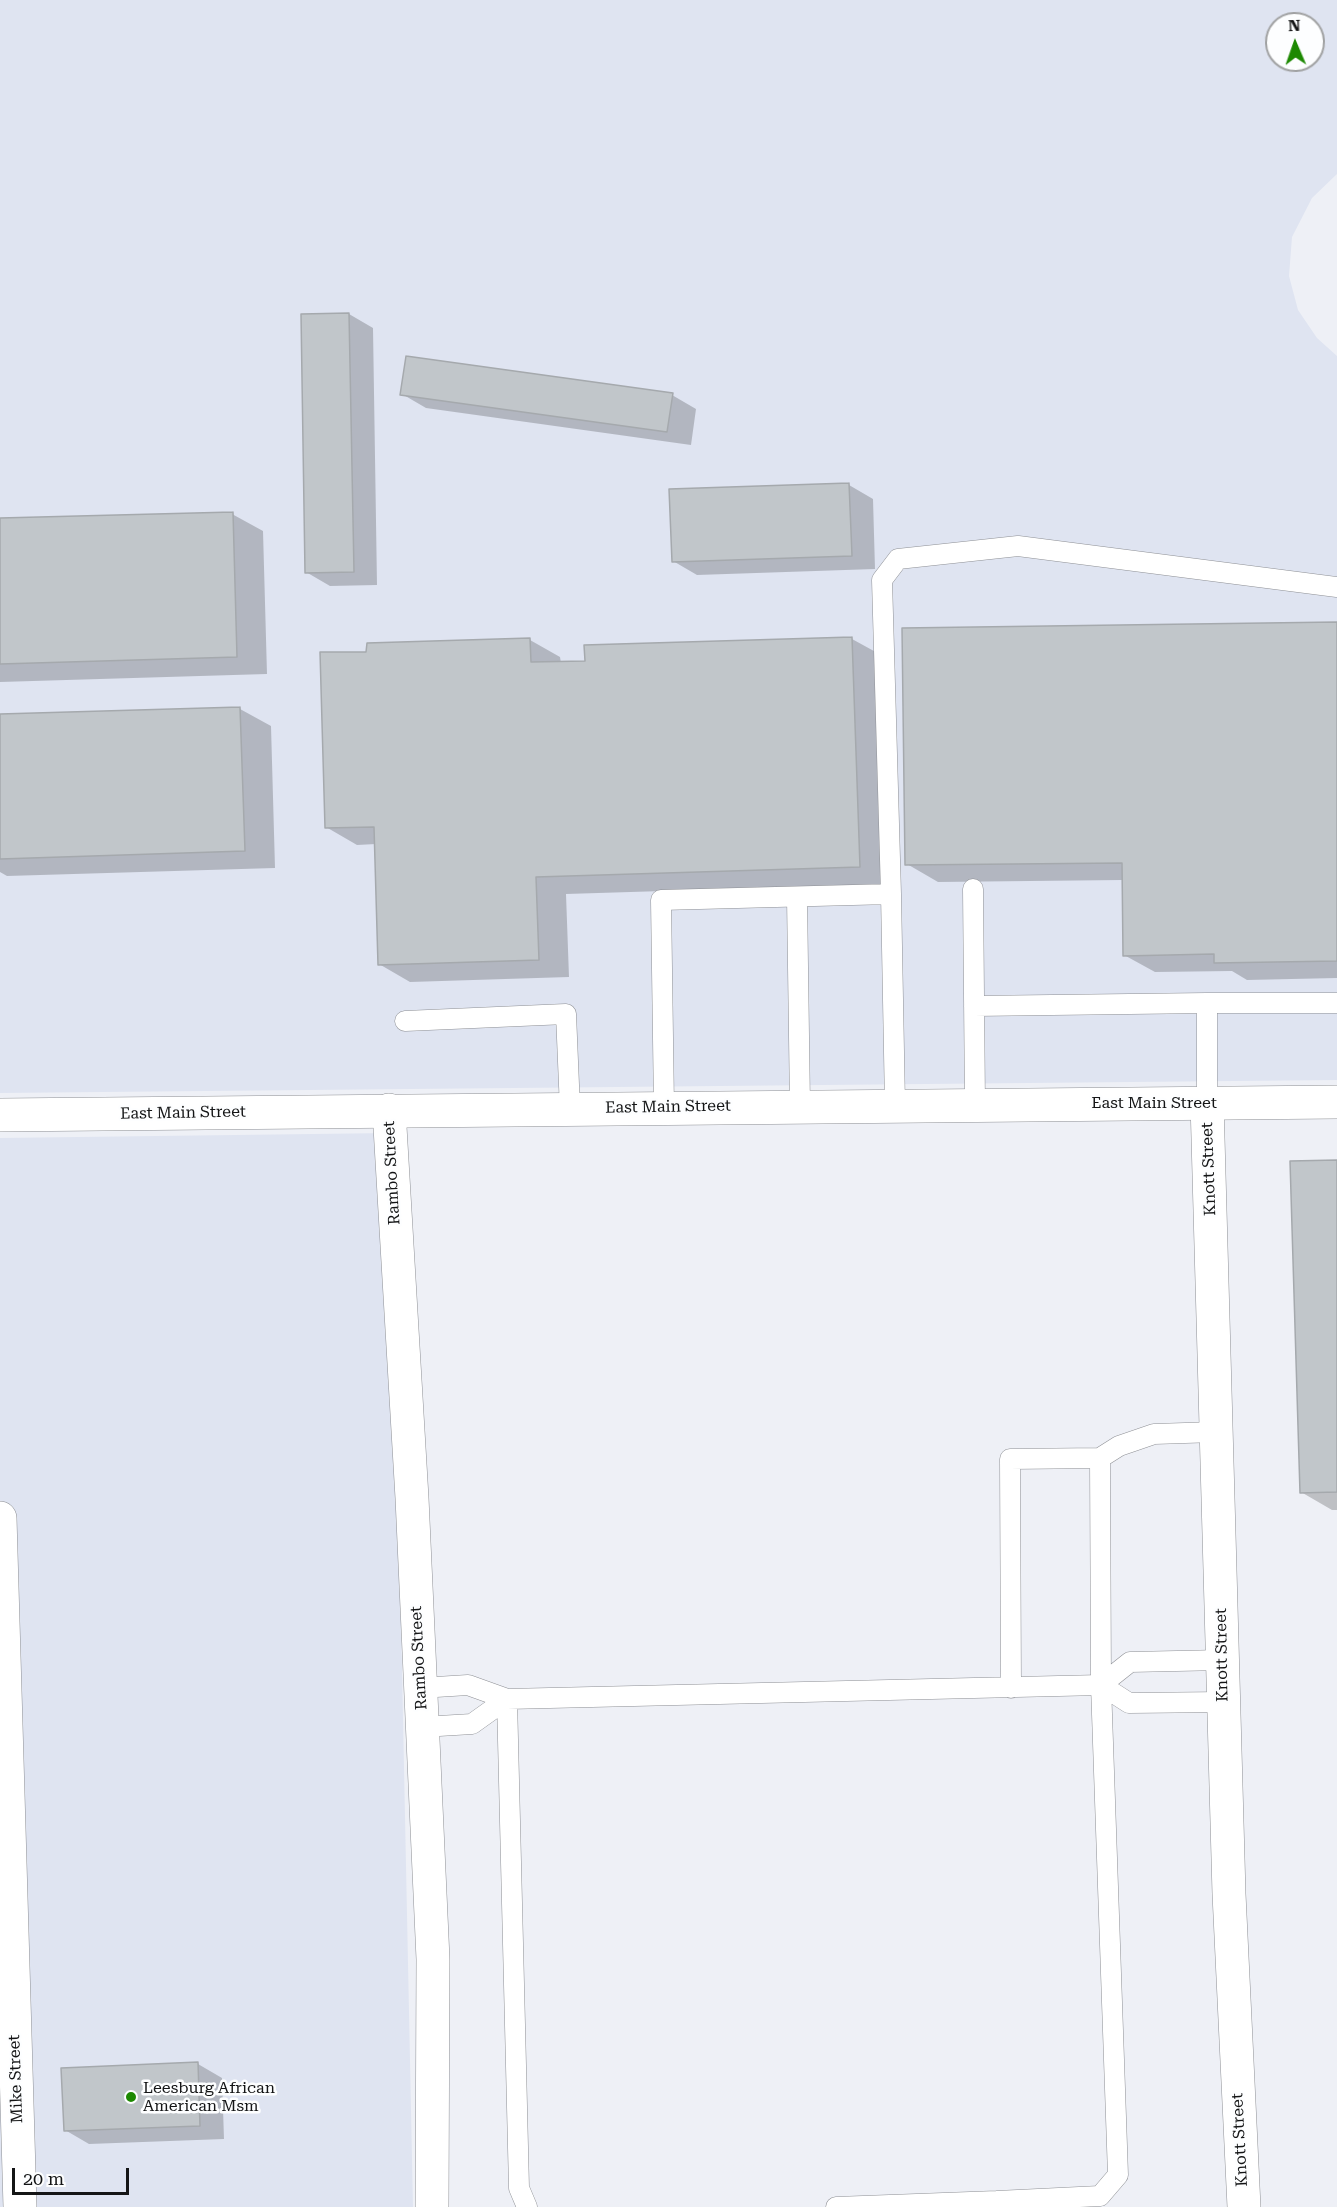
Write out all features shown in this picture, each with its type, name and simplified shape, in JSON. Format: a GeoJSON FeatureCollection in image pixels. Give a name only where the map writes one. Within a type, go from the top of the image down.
{"type":"FeatureCollection","features":[{"type":"Feature","properties":{"kind":"street","name":"Knott Street"},"geometry":{"type":"LineString","coordinates":[[1207,1102],[1222,1660],[1244,2207]]}},
{"type":"Feature","properties":{"kind":"street","name":"East Main Street"},"geometry":{"type":"LineString","coordinates":[[0,1115],[1337,1102]]}},
{"type":"Feature","properties":{"kind":"street","name":"Rambo Street"},"geometry":{"type":"LineString","coordinates":[[389,1110],[433,1959],[432,2207]]}},
{"type":"Feature","properties":{"kind":"street","name":"Mike Street"},"geometry":{"type":"LineString","coordinates":[[0,1518],[7,2002],[20,2207]]}},
{"type":"Feature","properties":{"kind":"lane"},"geometry":{"type":"LineString","coordinates":[[895,1105],[882,580],[898,559],[1018,546],[1337,587]]}},
{"type":"Feature","properties":{"kind":"lane"},"geometry":{"type":"LineString","coordinates":[[973,889],[975,1104]]}},
{"type":"Feature","properties":{"kind":"lane"},"geometry":{"type":"LineString","coordinates":[[664,1107],[661,900],[891,894]]}},
{"type":"Feature","properties":{"kind":"lane"},"geometry":{"type":"LineString","coordinates":[[797,897],[800,1106]]}},
{"type":"Feature","properties":{"kind":"lane"},"geometry":{"type":"LineString","coordinates":[[1207,1003],[1207,1102]]}},
{"type":"Feature","properties":{"kind":"lane"},"geometry":{"type":"LineString","coordinates":[[974,1005],[1337,1003]]}},
{"type":"Feature","properties":{"kind":"lane"},"geometry":{"type":"LineString","coordinates":[[405,1021],[567,1014],[570,1108]]}},
{"type":"Feature","properties":{"kind":"lane"},"geometry":{"type":"LineString","coordinates":[[1011,1688],[1010,1459],[1100,1458],[1119,1446],[1154,1434],[1216,1432]]}},
{"type":"Feature","properties":{"kind":"lane"},"geometry":{"type":"LineString","coordinates":[[836,2207],[997,2204],[1100,2196],[1118,2175],[1101,1685],[1100,1458]]}},
{"type":"Feature","properties":{"kind":"lane"},"geometry":{"type":"LineString","coordinates":[[1101,1685],[1130,1662],[1222,1660]]}},
{"type":"Feature","properties":{"kind":"lane"},"geometry":{"type":"LineString","coordinates":[[420,1688],[468,1685],[507,1699],[1101,1685],[1129,1702],[1224,1702]]}},
{"type":"Feature","properties":{"kind":"lane"},"geometry":{"type":"LineString","coordinates":[[422,1727],[472,1724],[507,1699]]}},
{"type":"Feature","properties":{"kind":"lane"},"geometry":{"type":"LineString","coordinates":[[507,1699],[519,2188],[527,2207]]}},
{"type":"Feature","properties":{"kind":"shaded area"},"geometry":{"type":"Polygon","coordinates":[[[0,0],[1337,0],[1337,174],[1312,198],[1292,237],[1289,276],[1298,310],[1317,338],[1337,356],[1337,1080],[0,1093],[0,0]]]}},
{"type":"Feature","properties":{"kind":"shaded area"},"geometry":{"type":"Polygon","coordinates":[[[391,1133],[413,2207],[0,2207],[0,1138],[391,1133]]]}},
{"type":"Feature","properties":{"kind":"building"},"geometry":{"type":"Polygon","coordinates":[[[349,313],[354,572],[305,573],[301,314],[349,313]]]}},
{"type":"Feature","properties":{"kind":"building"},"geometry":{"type":"Polygon","coordinates":[[[406,356],[673,393],[667,432],[400,395],[406,356]]]}},
{"type":"Feature","properties":{"kind":"building"},"geometry":{"type":"Polygon","coordinates":[[[849,483],[852,556],[672,562],[669,489],[849,483]]]}},
{"type":"Feature","properties":{"kind":"building"},"geometry":{"type":"Polygon","coordinates":[[[233,512],[237,657],[0,664],[0,518],[233,512]]]}},
{"type":"Feature","properties":{"kind":"building"},"geometry":{"type":"Polygon","coordinates":[[[1337,622],[1337,961],[1214,963],[1214,954],[1123,956],[1122,863],[905,865],[902,628],[1337,622]]]}},
{"type":"Feature","properties":{"kind":"building"},"geometry":{"type":"Polygon","coordinates":[[[852,637],[860,867],[536,877],[539,960],[378,965],[374,827],[325,828],[320,652],[366,652],[367,643],[530,638],[531,662],[585,661],[584,645],[852,637]]]}},
{"type":"Feature","properties":{"kind":"building"},"geometry":{"type":"Polygon","coordinates":[[[240,707],[245,851],[0,859],[0,714],[240,707]]]}},
{"type":"Feature","properties":{"kind":"building"},"geometry":{"type":"Polygon","coordinates":[[[1337,1160],[1337,1492],[1300,1493],[1290,1161],[1337,1160]]]}},
{"type":"Feature","properties":{"kind":"building","name":"Leesburg African American Msm"},"geometry":{"type":"Polygon","coordinates":[[[198,2062],[200,2126],[64,2131],[61,2068],[198,2062]]]}},
{"type":"Feature","properties":{"kind":"place","name":"Leesburg African American Msm"},"geometry":{"type":"Point","coordinates":[131,2097]}}]}
